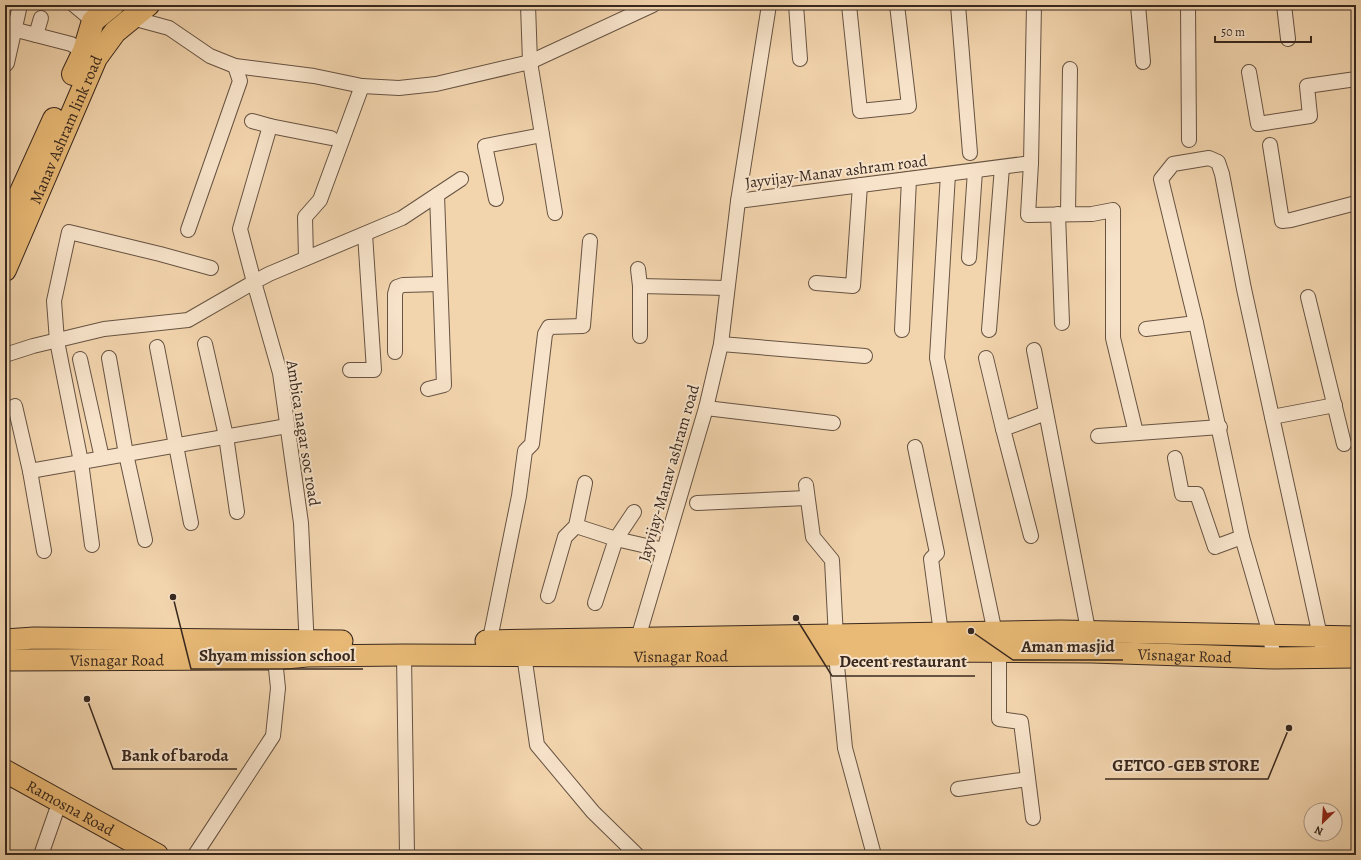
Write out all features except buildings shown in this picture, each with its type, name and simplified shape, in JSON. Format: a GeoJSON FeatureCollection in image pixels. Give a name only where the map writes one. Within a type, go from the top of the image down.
{"type":"FeatureCollection","features":[{"type":"Feature","properties":{"kind":"highway"},"geometry":{"type":"LineString","coordinates":[[5,227],[51,127],[90,54],[93,21],[113,5]]}},
{"type":"Feature","properties":{"kind":"highway","name":"Manav Ashram link road"},"geometry":{"type":"LineString","coordinates":[[5,270],[90,54],[140,12]]}},
{"type":"Feature","properties":{"kind":"highway","name":"Ramosna Road"},"geometry":{"type":"LineString","coordinates":[[5,771],[157,855]]}},
{"type":"Feature","properties":{"kind":"highway","name":"Ramosna Road"},"geometry":{"type":"LineString","coordinates":[[5,785],[135,855]]}},
{"type":"Feature","properties":{"kind":"main road"},"geometry":{"type":"LineString","coordinates":[[836,642],[941,633],[997,642],[1088,632],[1270,636],[1322,647],[1356,637]]}},
{"type":"Feature","properties":{"kind":"main road"},"geometry":{"type":"LineString","coordinates":[[5,640],[34,638],[307,648],[436,642],[488,648],[636,647]]}},
{"type":"Feature","properties":{"kind":"main road","name":"Visnagar Road"},"geometry":{"type":"LineString","coordinates":[[5,660],[275,659],[307,648],[404,655],[488,648],[524,655],[636,647],[836,642],[944,651],[997,642],[1092,652],[1274,658],[1322,647],[1356,657]]}},
{"type":"Feature","properties":{"kind":"street"},"geometry":{"type":"LineString","coordinates":[[5,65],[7,63],[10,28],[20,5]]}},
{"type":"Feature","properties":{"kind":"street"},"geometry":{"type":"LineString","coordinates":[[74,5],[93,21]]}},
{"type":"Feature","properties":{"kind":"street"},"geometry":{"type":"LineString","coordinates":[[528,5],[530,62],[554,213]]}},
{"type":"Feature","properties":{"kind":"street"},"geometry":{"type":"LineString","coordinates":[[140,12],[169,28],[210,56],[235,66],[314,76],[362,86],[399,88],[436,84],[530,62],[652,5]]}},
{"type":"Feature","properties":{"kind":"street"},"geometry":{"type":"LineString","coordinates":[[738,201],[769,5]]}},
{"type":"Feature","properties":{"kind":"street"},"geometry":{"type":"LineString","coordinates":[[796,5],[800,59]]}},
{"type":"Feature","properties":{"kind":"street"},"geometry":{"type":"LineString","coordinates":[[849,5],[860,111],[909,106],[897,5]]}},
{"type":"Feature","properties":{"kind":"street"},"geometry":{"type":"LineString","coordinates":[[958,5],[970,152]]}},
{"type":"Feature","properties":{"kind":"street"},"geometry":{"type":"LineString","coordinates":[[1034,5],[1031,164],[1028,215],[1092,214],[1113,210],[1113,338],[1136,433]]}},
{"type":"Feature","properties":{"kind":"street"},"geometry":{"type":"LineString","coordinates":[[1138,5],[1143,62]]}},
{"type":"Feature","properties":{"kind":"street"},"geometry":{"type":"LineString","coordinates":[[1188,5],[1190,140]]}},
{"type":"Feature","properties":{"kind":"street"},"geometry":{"type":"LineString","coordinates":[[1284,5],[1288,39]]}},
{"type":"Feature","properties":{"kind":"street"},"geometry":{"type":"LineString","coordinates":[[36,35],[41,18]]}},
{"type":"Feature","properties":{"kind":"street"},"geometry":{"type":"LineString","coordinates":[[10,28],[71,44],[90,54]]}},
{"type":"Feature","properties":{"kind":"street"},"geometry":{"type":"LineString","coordinates":[[188,230],[240,81],[235,66]]}},
{"type":"Feature","properties":{"kind":"street"},"geometry":{"type":"LineString","coordinates":[[1062,323],[1063,214],[1070,69]]}},
{"type":"Feature","properties":{"kind":"street"},"geometry":{"type":"LineString","coordinates":[[1249,72],[1258,124],[1310,116],[1306,86],[1356,79]]}},
{"type":"Feature","properties":{"kind":"street"},"geometry":{"type":"LineString","coordinates":[[306,258],[306,217],[320,200],[362,86]]}},
{"type":"Feature","properties":{"kind":"street"},"geometry":{"type":"LineString","coordinates":[[252,121],[331,138]]}},
{"type":"Feature","properties":{"kind":"street","name":"Ambica nagar soc road"},"geometry":{"type":"LineString","coordinates":[[270,126],[240,229],[280,372],[301,523],[307,648]]}},
{"type":"Feature","properties":{"kind":"street"},"geometry":{"type":"LineString","coordinates":[[496,199],[486,146],[542,135]]}},
{"type":"Feature","properties":{"kind":"street"},"geometry":{"type":"LineString","coordinates":[[1270,145],[1282,221],[1356,203]]}},
{"type":"Feature","properties":{"kind":"street"},"geometry":{"type":"LineString","coordinates":[[1274,658],[1270,636],[1242,537],[1220,427],[1161,179],[1173,164],[1209,158],[1218,162],[1222,174],[1244,289],[1322,647]]}},
{"type":"Feature","properties":{"kind":"street","name":"Jayvijay-Manav ashram road"},"geometry":{"type":"LineString","coordinates":[[636,647],[706,408],[721,344],[738,201],[1031,164]]}},
{"type":"Feature","properties":{"kind":"street"},"geometry":{"type":"LineString","coordinates":[[989,330],[1002,167]]}},
{"type":"Feature","properties":{"kind":"street"},"geometry":{"type":"LineString","coordinates":[[969,258],[975,171]]}},
{"type":"Feature","properties":{"kind":"street"},"geometry":{"type":"LineString","coordinates":[[948,174],[937,358],[997,642],[999,719],[1021,722],[1033,818]]}},
{"type":"Feature","properties":{"kind":"street"},"geometry":{"type":"LineString","coordinates":[[5,355],[34,346],[104,329],[188,320],[269,274],[402,218],[461,179]]}},
{"type":"Feature","properties":{"kind":"street"},"geometry":{"type":"LineString","coordinates":[[902,330],[909,179]]}},
{"type":"Feature","properties":{"kind":"street"},"geometry":{"type":"LineString","coordinates":[[816,283],[854,286],[860,185]]}},
{"type":"Feature","properties":{"kind":"street"},"geometry":{"type":"LineString","coordinates":[[428,389],[444,386],[437,195]]}},
{"type":"Feature","properties":{"kind":"street"},"geometry":{"type":"LineString","coordinates":[[92,545],[81,462],[57,341],[54,301],[70,232],[211,268]]}},
{"type":"Feature","properties":{"kind":"street"},"geometry":{"type":"LineString","coordinates":[[350,370],[374,370],[365,234]]}},
{"type":"Feature","properties":{"kind":"street"},"geometry":{"type":"LineString","coordinates":[[488,648],[519,496],[525,451],[532,444],[545,334],[549,327],[583,326],[590,241]]}},
{"type":"Feature","properties":{"kind":"street"},"geometry":{"type":"LineString","coordinates":[[638,269],[640,286],[640,336]]}},
{"type":"Feature","properties":{"kind":"street"},"geometry":{"type":"LineString","coordinates":[[395,352],[394,294],[397,287],[403,285],[440,284]]}},
{"type":"Feature","properties":{"kind":"street"},"geometry":{"type":"LineString","coordinates":[[640,286],[727,288]]}},
{"type":"Feature","properties":{"kind":"street"},"geometry":{"type":"LineString","coordinates":[[1308,297],[1344,444]]}},
{"type":"Feature","properties":{"kind":"street"},"geometry":{"type":"LineString","coordinates":[[1146,329],[1196,323]]}},
{"type":"Feature","properties":{"kind":"street"},"geometry":{"type":"LineString","coordinates":[[205,344],[226,436],[238,512]]}},
{"type":"Feature","properties":{"kind":"street"},"geometry":{"type":"LineString","coordinates":[[721,344],[865,356]]}},
{"type":"Feature","properties":{"kind":"street"},"geometry":{"type":"LineString","coordinates":[[157,347],[191,523]]}},
{"type":"Feature","properties":{"kind":"street"},"geometry":{"type":"LineString","coordinates":[[1034,350],[1092,652]]}},
{"type":"Feature","properties":{"kind":"street"},"geometry":{"type":"LineString","coordinates":[[108,358],[126,454],[145,540]]}},
{"type":"Feature","properties":{"kind":"street"},"geometry":{"type":"LineString","coordinates":[[986,358],[1031,536]]}},
{"type":"Feature","properties":{"kind":"street"},"geometry":{"type":"LineString","coordinates":[[80,359],[102,458]]}},
{"type":"Feature","properties":{"kind":"street"},"geometry":{"type":"LineString","coordinates":[[1272,417],[1335,405]]}},
{"type":"Feature","properties":{"kind":"street"},"geometry":{"type":"LineString","coordinates":[[15,406],[30,470],[44,550]]}},
{"type":"Feature","properties":{"kind":"street"},"geometry":{"type":"LineString","coordinates":[[706,408],[833,423]]}},
{"type":"Feature","properties":{"kind":"street"},"geometry":{"type":"LineString","coordinates":[[1003,430],[1046,413]]}},
{"type":"Feature","properties":{"kind":"street"},"geometry":{"type":"LineString","coordinates":[[30,470],[287,426]]}},
{"type":"Feature","properties":{"kind":"street"},"geometry":{"type":"LineString","coordinates":[[1098,436],[1220,427]]}},
{"type":"Feature","properties":{"kind":"street"},"geometry":{"type":"LineString","coordinates":[[915,447],[937,553],[931,559],[941,633]]}},
{"type":"Feature","properties":{"kind":"street"},"geometry":{"type":"LineString","coordinates":[[1175,458],[1182,494],[1197,494],[1215,547],[1242,537]]}},
{"type":"Feature","properties":{"kind":"street"},"geometry":{"type":"LineString","coordinates":[[548,596],[565,537],[576,526],[585,483]]}},
{"type":"Feature","properties":{"kind":"street"},"geometry":{"type":"LineString","coordinates":[[697,503],[806,491],[813,536],[832,560],[836,642],[846,748],[874,855]]}},
{"type":"Feature","properties":{"kind":"street"},"geometry":{"type":"LineString","coordinates":[[595,603],[616,539],[634,512]]}},
{"type":"Feature","properties":{"kind":"street"},"geometry":{"type":"LineString","coordinates":[[576,526],[616,539],[664,550]]}},
{"type":"Feature","properties":{"kind":"street"},"geometry":{"type":"LineString","coordinates":[[404,655],[407,855]]}},
{"type":"Feature","properties":{"kind":"street"},"geometry":{"type":"LineString","coordinates":[[524,655],[537,745],[593,812],[637,855]]}},
{"type":"Feature","properties":{"kind":"street"},"geometry":{"type":"LineString","coordinates":[[195,855],[273,736],[278,688],[275,659]]}},
{"type":"Feature","properties":{"kind":"street"},"geometry":{"type":"LineString","coordinates":[[958,790],[1028,779]]}},
{"type":"Feature","properties":{"kind":"street"},"geometry":{"type":"LineString","coordinates":[[41,855],[56,812]]}},
{"type":"Feature","properties":{"kind":"place","name":"Shyam mission school"},"geometry":{"type":"Point","coordinates":[173,597]}},
{"type":"Feature","properties":{"kind":"place","name":"Decent restaurant"},"geometry":{"type":"Point","coordinates":[796,618]}},
{"type":"Feature","properties":{"kind":"place","name":"Aman masjid"},"geometry":{"type":"Point","coordinates":[971,631]}},
{"type":"Feature","properties":{"kind":"place","name":"Bank of baroda"},"geometry":{"type":"Point","coordinates":[87,699]}},
{"type":"Feature","properties":{"kind":"place","name":"GETCO -GEB STORE"},"geometry":{"type":"Point","coordinates":[1289,728]}}]}
